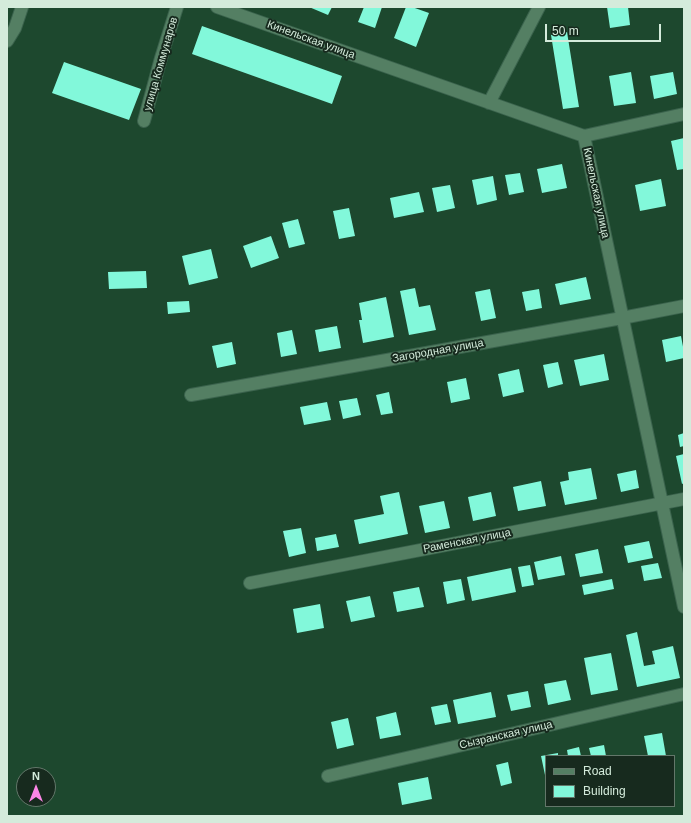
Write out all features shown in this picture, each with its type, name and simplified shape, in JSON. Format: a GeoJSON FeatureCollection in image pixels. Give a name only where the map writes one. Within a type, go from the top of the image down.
{"type":"FeatureCollection","features":[{"type":"Feature","properties":{"kind":"street"},"geometry":{"type":"LineString","coordinates":[[7,41],[15,28],[22,7]]}},
{"type":"Feature","properties":{"kind":"street","name":"улица Коммунаров"},"geometry":{"type":"LineString","coordinates":[[144,122],[161,58],[177,7]]}},
{"type":"Feature","properties":{"kind":"street","name":"Кинельская улица"},"geometry":{"type":"LineString","coordinates":[[217,7],[584,136],[684,607]]}},
{"type":"Feature","properties":{"kind":"street"},"geometry":{"type":"LineString","coordinates":[[489,103],[539,7]]}},
{"type":"Feature","properties":{"kind":"street"},"geometry":{"type":"LineString","coordinates":[[584,136],[684,114]]}},
{"type":"Feature","properties":{"kind":"street","name":"Загородная улица"},"geometry":{"type":"LineString","coordinates":[[191,395],[684,306]]}},
{"type":"Feature","properties":{"kind":"street","name":"Раменская улица"},"geometry":{"type":"LineString","coordinates":[[250,583],[684,499]]}},
{"type":"Feature","properties":{"kind":"street","name":"Сызранская улица"},"geometry":{"type":"LineString","coordinates":[[328,776],[684,694]]}},
{"type":"Feature","properties":{"kind":"building"},"geometry":{"type":"Polygon","coordinates":[[[309,7],[332,7],[328,15],[309,7]]]}},
{"type":"Feature","properties":{"kind":"building"},"geometry":{"type":"Polygon","coordinates":[[[364,7],[382,7],[375,28],[358,22],[364,7]]]}},
{"type":"Feature","properties":{"kind":"building"},"geometry":{"type":"Polygon","coordinates":[[[406,7],[412,7],[429,13],[416,47],[394,38],[406,7]]]}},
{"type":"Feature","properties":{"kind":"building"},"geometry":{"type":"Polygon","coordinates":[[[607,7],[628,7],[630,25],[610,28],[607,7]]]}},
{"type":"Feature","properties":{"kind":"building"},"geometry":{"type":"Polygon","coordinates":[[[202,26],[342,76],[332,104],[192,54],[202,26]]]}},
{"type":"Feature","properties":{"kind":"building"},"geometry":{"type":"Polygon","coordinates":[[[567,32],[579,107],[563,109],[551,35],[567,32]]]}},
{"type":"Feature","properties":{"kind":"building"},"geometry":{"type":"Polygon","coordinates":[[[64,62],[141,89],[129,120],[52,93],[64,62]]]}},
{"type":"Feature","properties":{"kind":"building"},"geometry":{"type":"Polygon","coordinates":[[[631,72],[636,103],[614,106],[609,76],[631,72]]]}},
{"type":"Feature","properties":{"kind":"building"},"geometry":{"type":"Polygon","coordinates":[[[673,72],[677,94],[654,99],[650,76],[673,72]]]}},
{"type":"Feature","properties":{"kind":"building"},"geometry":{"type":"Polygon","coordinates":[[[684,138],[684,169],[677,170],[671,141],[684,138]]]}},
{"type":"Feature","properties":{"kind":"building"},"geometry":{"type":"Polygon","coordinates":[[[562,164],[567,188],[542,193],[537,169],[562,164]]]}},
{"type":"Feature","properties":{"kind":"building"},"geometry":{"type":"Polygon","coordinates":[[[520,173],[524,192],[509,195],[505,175],[520,173]]]}},
{"type":"Feature","properties":{"kind":"building"},"geometry":{"type":"Polygon","coordinates":[[[493,176],[497,200],[477,205],[472,180],[493,176]]]}},
{"type":"Feature","properties":{"kind":"building"},"geometry":{"type":"Polygon","coordinates":[[[661,179],[666,206],[640,211],[635,185],[661,179]]]}},
{"type":"Feature","properties":{"kind":"building"},"geometry":{"type":"Polygon","coordinates":[[[450,185],[455,208],[437,212],[432,188],[450,185]]]}},
{"type":"Feature","properties":{"kind":"building"},"geometry":{"type":"Polygon","coordinates":[[[419,192],[424,212],[394,218],[390,198],[419,192]]]}},
{"type":"Feature","properties":{"kind":"building"},"geometry":{"type":"Polygon","coordinates":[[[349,208],[355,236],[339,239],[333,211],[349,208]]]}},
{"type":"Feature","properties":{"kind":"building"},"geometry":{"type":"Polygon","coordinates":[[[298,219],[305,244],[289,248],[282,223],[298,219]]]}},
{"type":"Feature","properties":{"kind":"building"},"geometry":{"type":"Polygon","coordinates":[[[271,236],[279,258],[251,268],[243,246],[271,236]]]}},
{"type":"Feature","properties":{"kind":"building"},"geometry":{"type":"Polygon","coordinates":[[[211,249],[218,278],[189,285],[182,256],[211,249]]]}},
{"type":"Feature","properties":{"kind":"building"},"geometry":{"type":"Polygon","coordinates":[[[146,271],[147,288],[109,289],[108,272],[146,271]]]}},
{"type":"Feature","properties":{"kind":"building"},"geometry":{"type":"Polygon","coordinates":[[[586,277],[591,299],[560,305],[555,284],[586,277]]]}},
{"type":"Feature","properties":{"kind":"building"},"geometry":{"type":"Polygon","coordinates":[[[415,288],[419,307],[430,305],[436,330],[409,335],[400,291],[415,288]]]}},
{"type":"Feature","properties":{"kind":"building"},"geometry":{"type":"Polygon","coordinates":[[[490,289],[496,318],[481,321],[475,292],[490,289]]]}},
{"type":"Feature","properties":{"kind":"building"},"geometry":{"type":"Polygon","coordinates":[[[539,289],[542,308],[526,311],[522,292],[539,289]]]}},
{"type":"Feature","properties":{"kind":"building"},"geometry":{"type":"Polygon","coordinates":[[[386,297],[394,337],[363,343],[359,320],[362,320],[359,303],[386,297]]]}},
{"type":"Feature","properties":{"kind":"building"},"geometry":{"type":"Polygon","coordinates":[[[189,301],[190,312],[168,314],[167,302],[189,301]]]}},
{"type":"Feature","properties":{"kind":"building"},"geometry":{"type":"Polygon","coordinates":[[[337,326],[341,348],[319,352],[315,330],[337,326]]]}},
{"type":"Feature","properties":{"kind":"building"},"geometry":{"type":"Polygon","coordinates":[[[292,330],[297,354],[281,357],[277,333],[292,330]]]}},
{"type":"Feature","properties":{"kind":"building"},"geometry":{"type":"Polygon","coordinates":[[[681,336],[684,358],[666,362],[662,340],[681,336]]]}},
{"type":"Feature","properties":{"kind":"building"},"geometry":{"type":"Polygon","coordinates":[[[232,342],[236,364],[217,368],[212,346],[232,342]]]}},
{"type":"Feature","properties":{"kind":"building"},"geometry":{"type":"Polygon","coordinates":[[[604,354],[609,380],[580,386],[574,360],[604,354]]]}},
{"type":"Feature","properties":{"kind":"building"},"geometry":{"type":"Polygon","coordinates":[[[558,362],[563,384],[548,388],[543,365],[558,362]]]}},
{"type":"Feature","properties":{"kind":"building"},"geometry":{"type":"Polygon","coordinates":[[[519,369],[524,392],[503,397],[498,374],[519,369]]]}},
{"type":"Feature","properties":{"kind":"building"},"geometry":{"type":"Polygon","coordinates":[[[466,378],[470,399],[451,403],[447,382],[466,378]]]}},
{"type":"Feature","properties":{"kind":"building"},"geometry":{"type":"Polygon","coordinates":[[[389,392],[393,413],[381,415],[376,395],[389,392]]]}},
{"type":"Feature","properties":{"kind":"building"},"geometry":{"type":"Polygon","coordinates":[[[357,398],[361,415],[343,419],[339,401],[357,398]]]}},
{"type":"Feature","properties":{"kind":"building"},"geometry":{"type":"Polygon","coordinates":[[[327,402],[331,420],[304,425],[300,407],[327,402]]]}},
{"type":"Feature","properties":{"kind":"building"},"geometry":{"type":"Polygon","coordinates":[[[684,433],[684,446],[680,447],[678,435],[684,433]]]}},
{"type":"Feature","properties":{"kind":"building"},"geometry":{"type":"Polygon","coordinates":[[[684,454],[684,483],[682,484],[676,456],[684,454]]]}},
{"type":"Feature","properties":{"kind":"building"},"geometry":{"type":"Polygon","coordinates":[[[591,468],[597,499],[565,505],[560,482],[569,480],[568,472],[591,468]]]}},
{"type":"Feature","properties":{"kind":"building"},"geometry":{"type":"Polygon","coordinates":[[[636,470],[639,488],[621,492],[617,474],[636,470]]]}},
{"type":"Feature","properties":{"kind":"building"},"geometry":{"type":"Polygon","coordinates":[[[541,481],[546,506],[518,511],[513,487],[541,481]]]}},
{"type":"Feature","properties":{"kind":"building"},"geometry":{"type":"Polygon","coordinates":[[[399,492],[408,534],[359,544],[354,520],[384,514],[380,496],[399,492]]]}},
{"type":"Feature","properties":{"kind":"building"},"geometry":{"type":"Polygon","coordinates":[[[491,492],[496,516],[473,521],[468,497],[491,492]]]}},
{"type":"Feature","properties":{"kind":"building"},"geometry":{"type":"Polygon","coordinates":[[[444,501],[450,528],[425,533],[419,506],[444,501]]]}},
{"type":"Feature","properties":{"kind":"building"},"geometry":{"type":"Polygon","coordinates":[[[301,528],[306,553],[289,557],[283,531],[301,528]]]}},
{"type":"Feature","properties":{"kind":"building"},"geometry":{"type":"Polygon","coordinates":[[[336,534],[339,547],[317,551],[315,538],[336,534]]]}},
{"type":"Feature","properties":{"kind":"building"},"geometry":{"type":"Polygon","coordinates":[[[649,541],[653,558],[628,563],[624,546],[649,541]]]}},
{"type":"Feature","properties":{"kind":"building"},"geometry":{"type":"Polygon","coordinates":[[[598,549],[603,573],[580,577],[575,554],[598,549]]]}},
{"type":"Feature","properties":{"kind":"building"},"geometry":{"type":"Polygon","coordinates":[[[561,556],[565,575],[538,580],[534,562],[561,556]]]}},
{"type":"Feature","properties":{"kind":"building"},"geometry":{"type":"Polygon","coordinates":[[[658,563],[662,578],[644,581],[641,566],[658,563]]]}},
{"type":"Feature","properties":{"kind":"building"},"geometry":{"type":"Polygon","coordinates":[[[530,565],[534,585],[522,587],[518,567],[530,565]]]}},
{"type":"Feature","properties":{"kind":"building"},"geometry":{"type":"Polygon","coordinates":[[[511,568],[516,592],[472,601],[467,577],[511,568]]]}},
{"type":"Feature","properties":{"kind":"building"},"geometry":{"type":"Polygon","coordinates":[[[461,579],[465,600],[447,604],[443,582],[461,579]]]}},
{"type":"Feature","properties":{"kind":"building"},"geometry":{"type":"Polygon","coordinates":[[[612,579],[614,589],[584,595],[582,585],[612,579]]]}},
{"type":"Feature","properties":{"kind":"building"},"geometry":{"type":"Polygon","coordinates":[[[419,587],[424,607],[397,612],[393,592],[419,587]]]}},
{"type":"Feature","properties":{"kind":"building"},"geometry":{"type":"Polygon","coordinates":[[[370,596],[375,617],[351,622],[346,601],[370,596]]]}},
{"type":"Feature","properties":{"kind":"building"},"geometry":{"type":"Polygon","coordinates":[[[320,604],[324,628],[297,633],[293,609],[320,604]]]}},
{"type":"Feature","properties":{"kind":"building"},"geometry":{"type":"Polygon","coordinates":[[[637,632],[644,666],[655,664],[652,651],[673,646],[680,678],[637,687],[626,635],[637,632]]]}},
{"type":"Feature","properties":{"kind":"building"},"geometry":{"type":"Polygon","coordinates":[[[611,653],[618,690],[591,695],[584,658],[611,653]]]}},
{"type":"Feature","properties":{"kind":"building"},"geometry":{"type":"Polygon","coordinates":[[[566,680],[571,700],[548,705],[544,684],[566,680]]]}},
{"type":"Feature","properties":{"kind":"building"},"geometry":{"type":"Polygon","coordinates":[[[528,691],[531,707],[511,711],[507,695],[528,691]]]}},
{"type":"Feature","properties":{"kind":"building"},"geometry":{"type":"Polygon","coordinates":[[[491,692],[496,717],[458,724],[453,700],[491,692]]]}},
{"type":"Feature","properties":{"kind":"building"},"geometry":{"type":"Polygon","coordinates":[[[447,704],[451,722],[435,725],[431,707],[447,704]]]}},
{"type":"Feature","properties":{"kind":"building"},"geometry":{"type":"Polygon","coordinates":[[[396,712],[401,735],[380,739],[376,717],[396,712]]]}},
{"type":"Feature","properties":{"kind":"building"},"geometry":{"type":"Polygon","coordinates":[[[348,718],[354,745],[337,749],[331,722],[348,718]]]}},
{"type":"Feature","properties":{"kind":"building"},"geometry":{"type":"Polygon","coordinates":[[[662,733],[666,755],[648,755],[644,736],[662,733]]]}},
{"type":"Feature","properties":{"kind":"building"},"geometry":{"type":"Polygon","coordinates":[[[604,745],[606,755],[591,755],[589,748],[604,745]]]}},
{"type":"Feature","properties":{"kind":"building"},"geometry":{"type":"Polygon","coordinates":[[[579,747],[581,755],[568,755],[567,750],[579,747]]]}},
{"type":"Feature","properties":{"kind":"building"},"geometry":{"type":"Polygon","coordinates":[[[558,753],[558,755],[547,755],[558,753]]]}},
{"type":"Feature","properties":{"kind":"building"},"geometry":{"type":"Polygon","coordinates":[[[545,755],[545,775],[541,756],[545,755]]]}},
{"type":"Feature","properties":{"kind":"building"},"geometry":{"type":"Polygon","coordinates":[[[508,762],[512,783],[501,786],[496,765],[508,762]]]}},
{"type":"Feature","properties":{"kind":"building"},"geometry":{"type":"Polygon","coordinates":[[[428,777],[432,799],[402,805],[398,783],[428,777]]]}}]}
